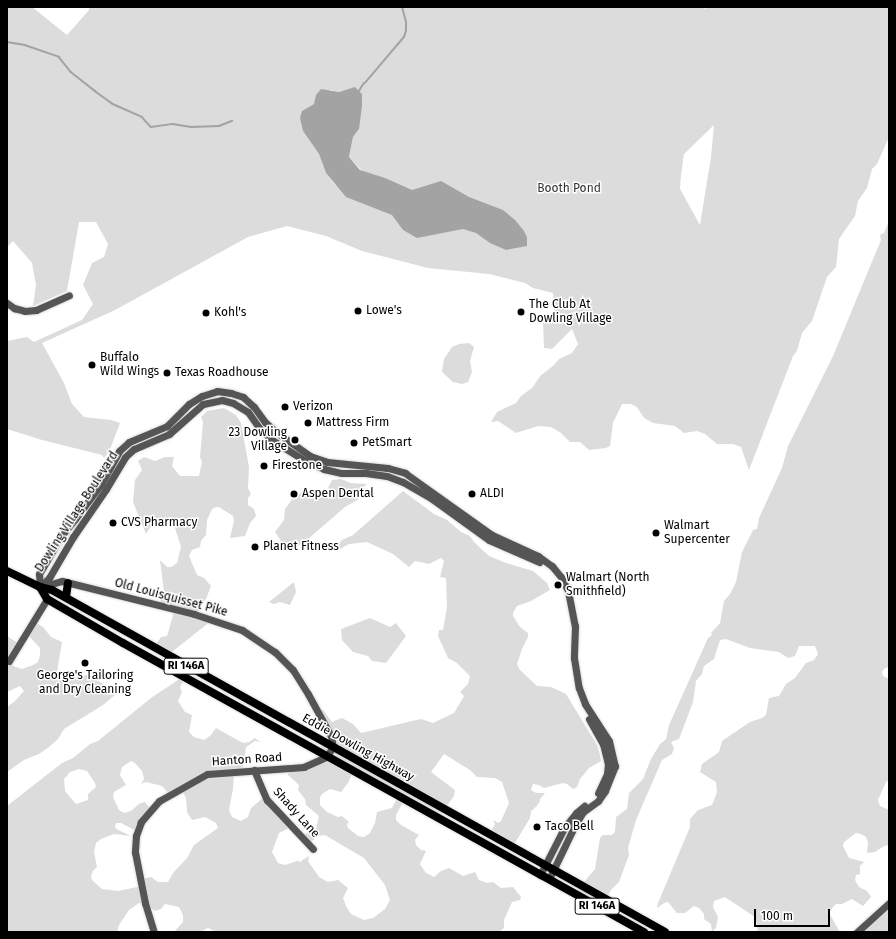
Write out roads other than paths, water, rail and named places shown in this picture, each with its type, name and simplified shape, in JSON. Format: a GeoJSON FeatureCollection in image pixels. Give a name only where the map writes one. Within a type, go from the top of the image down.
{"type":"FeatureCollection","features":[{"type":"Feature","properties":{"kind":"main road","name":"Eddie Dowling Highway"},"geometry":{"type":"LineString","coordinates":[[7,571],[40,588],[52,590],[66,597],[665,932]]}},
{"type":"Feature","properties":{"kind":"main road"},"geometry":{"type":"LineString","coordinates":[[66,597],[68,583]]}},
{"type":"Feature","properties":{"kind":"main road","name":"Eddie Dowling Highway"},"geometry":{"type":"LineString","coordinates":[[40,588],[47,598],[326,757],[644,932]]}},
{"type":"Feature","properties":{"kind":"street"},"geometry":{"type":"LineString","coordinates":[[7,303],[14,308],[25,311],[36,310],[69,295]]}},
{"type":"Feature","properties":{"kind":"street","name":"Dowling Village Boulevard"},"geometry":{"type":"LineString","coordinates":[[40,588],[39,574],[62,535],[75,520],[101,484],[119,451],[129,442],[167,426],[189,404],[202,396],[217,391],[231,392],[243,397],[276,432],[310,456],[327,462],[388,468],[405,473],[492,534],[538,556],[552,566],[561,577],[568,591],[575,626],[574,658],[579,688],[585,704],[609,741],[615,766],[606,791],[598,801],[583,812],[572,824],[549,879]]}},
{"type":"Feature","properties":{"kind":"street","name":"Dowling Village Boulevard"},"geometry":{"type":"LineString","coordinates":[[40,588],[50,578],[72,538],[106,489],[125,457],[134,449],[169,434],[203,404],[222,400],[233,402],[248,412],[258,428],[272,440],[306,461],[324,469],[342,473],[366,473],[387,476],[403,482],[432,499],[489,540],[536,560],[549,569],[562,586],[571,625],[573,681],[581,706],[604,744],[608,764],[607,774],[601,789],[572,824],[544,864],[540,875]]}},
{"type":"Feature","properties":{"kind":"street","name":"Old Louisquisset Pike"},"geometry":{"type":"LineString","coordinates":[[40,588],[62,581],[214,620],[242,630],[275,652],[293,670],[331,736],[333,747]]}},
{"type":"Feature","properties":{"kind":"street"},"geometry":{"type":"LineString","coordinates":[[9,661],[47,598]]}},
{"type":"Feature","properties":{"kind":"street"},"geometry":{"type":"LineString","coordinates":[[326,757],[333,747]]}},
{"type":"Feature","properties":{"kind":"street","name":"Hanton Road"},"geometry":{"type":"LineString","coordinates":[[154,932],[145,903],[136,852],[136,836],[141,822],[159,801],[207,774],[304,767],[326,757]]}},
{"type":"Feature","properties":{"kind":"street","name":"Shady Lane"},"geometry":{"type":"LineString","coordinates":[[254,770],[267,800],[313,849]]}},
{"type":"Feature","properties":{"kind":"street"},"geometry":{"type":"LineString","coordinates":[[857,932],[889,903]]}},
{"type":"Feature","properties":{"kind":"waterway"},"geometry":{"type":"LineString","coordinates":[[365,83],[404,37],[406,22],[402,7]]}},
{"type":"Feature","properties":{"kind":"waterway"},"geometry":{"type":"LineString","coordinates":[[7,42],[25,45],[59,57],[71,72],[95,91],[113,104],[142,117],[151,127],[173,124],[191,127],[219,126],[232,121]]}},
{"type":"Feature","properties":{"kind":"waterway"},"geometry":{"type":"LineString","coordinates":[[359,91],[364,83]]}},
{"type":"Feature","properties":{"kind":"place","name":"Lowe's"},"geometry":{"type":"Point","coordinates":[358,311]}},
{"type":"Feature","properties":{"kind":"place","name":"The Club At Dowling Village"},"geometry":{"type":"Point","coordinates":[521,312]}},
{"type":"Feature","properties":{"kind":"place","name":"Kohl's"},"geometry":{"type":"Point","coordinates":[206,313]}},
{"type":"Feature","properties":{"kind":"place","name":"Buffalo Wild Wings"},"geometry":{"type":"Point","coordinates":[92,365]}},
{"type":"Feature","properties":{"kind":"place","name":"Texas Roadhouse"},"geometry":{"type":"Point","coordinates":[167,373]}},
{"type":"Feature","properties":{"kind":"place","name":"Verizon"},"geometry":{"type":"Point","coordinates":[285,407]}},
{"type":"Feature","properties":{"kind":"place","name":"Mattress Firm"},"geometry":{"type":"Point","coordinates":[308,423]}},
{"type":"Feature","properties":{"kind":"place","name":"23 Dowling Village"},"geometry":{"type":"Point","coordinates":[295,440]}},
{"type":"Feature","properties":{"kind":"place","name":"PetSmart"},"geometry":{"type":"Point","coordinates":[354,443]}},
{"type":"Feature","properties":{"kind":"place","name":"Firestone"},"geometry":{"type":"Point","coordinates":[264,466]}},
{"type":"Feature","properties":{"kind":"place","name":"Aspen Dental"},"geometry":{"type":"Point","coordinates":[294,494]}},
{"type":"Feature","properties":{"kind":"place","name":"ALDI"},"geometry":{"type":"Point","coordinates":[472,494]}},
{"type":"Feature","properties":{"kind":"place","name":"CVS Pharmacy"},"geometry":{"type":"Point","coordinates":[113,523]}},
{"type":"Feature","properties":{"kind":"place","name":"Walmart Supercenter"},"geometry":{"type":"Point","coordinates":[656,533]}},
{"type":"Feature","properties":{"kind":"place","name":"Planet Fitness"},"geometry":{"type":"Point","coordinates":[255,547]}},
{"type":"Feature","properties":{"kind":"place","name":"Walmart (North Smithfield)"},"geometry":{"type":"Point","coordinates":[558,585]}},
{"type":"Feature","properties":{"kind":"place","name":"George's Tailoring and Dry Cleaning"},"geometry":{"type":"Point","coordinates":[85,663]}},
{"type":"Feature","properties":{"kind":"place","name":"Taco Bell"},"geometry":{"type":"Point","coordinates":[537,827]}},
{"type":"Feature","properties":{"kind":"park label","name":"Booth Pond"},"geometry":{"type":"Point","coordinates":[569,189]}}]}
